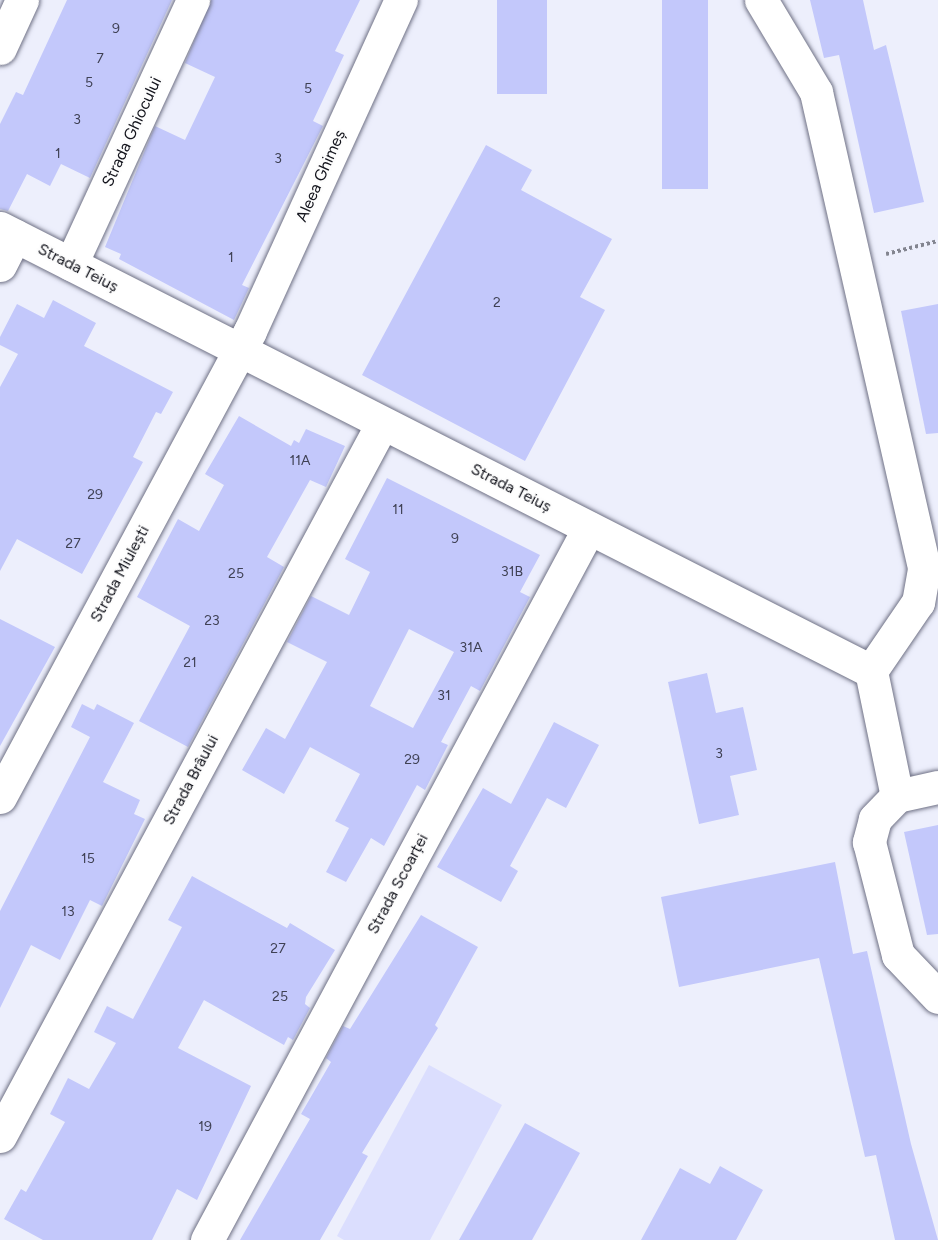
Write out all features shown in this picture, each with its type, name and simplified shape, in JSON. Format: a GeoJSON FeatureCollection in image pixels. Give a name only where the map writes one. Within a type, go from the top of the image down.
{"type":"FeatureCollection","features":[{"type":"Feature","properties":{"kind":"street"},"geometry":{"type":"LineString","coordinates":[[0,48],[22,0]]}},
{"type":"Feature","properties":{"kind":"street","name":"Strada Ghiocului"},"geometry":{"type":"LineString","coordinates":[[71,264],[193,0]]}},
{"type":"Feature","properties":{"kind":"street","name":"Aleea Ghimeș"},"geometry":{"type":"LineString","coordinates":[[240,351],[401,0]]}},
{"type":"Feature","properties":{"kind":"street"},"geometry":{"type":"LineString","coordinates":[[761,0],[816,93],[924,569],[918,602],[871,671],[897,796]]}},
{"type":"Feature","properties":{"kind":"street"},"geometry":{"type":"LineString","coordinates":[[0,265],[8,232]]}},
{"type":"Feature","properties":{"kind":"street","name":"Strada Teiuș"},"geometry":{"type":"LineString","coordinates":[[8,232],[871,671]]}},
{"type":"Feature","properties":{"kind":"street","name":"Strada Miulești"},"geometry":{"type":"LineString","coordinates":[[0,797],[240,351]]}},
{"type":"Feature","properties":{"kind":"street","name":"Strada Brâului"},"geometry":{"type":"LineString","coordinates":[[0,1136],[382,424]]}},
{"type":"Feature","properties":{"kind":"street","name":"Strada Scoarței"},"geometry":{"type":"LineString","coordinates":[[207,1240],[589,528]]}},
{"type":"Feature","properties":{"kind":"street"},"geometry":{"type":"LineString","coordinates":[[938,787],[897,796],[875,819],[869,842],[898,955],[938,997]]}},
{"type":"Feature","properties":{"kind":"path"},"geometry":{"type":"LineString","coordinates":[[853,261],[938,241]]}},
{"type":"Feature","properties":{"kind":"shaded area"},"geometry":{"type":"Polygon","coordinates":[[[429,1065],[502,1105],[430,1240],[344,1240],[337,1236],[429,1065]]]}},
{"type":"Feature","properties":{"kind":"building"},"geometry":{"type":"Polygon","coordinates":[[[67,0],[172,0],[90,178],[61,164],[50,186],[27,174],[8,211],[0,209],[0,124],[16,92],[23,95],[67,0]]]}},
{"type":"Feature","properties":{"kind":"building"},"geometry":{"type":"Polygon","coordinates":[[[211,0],[360,0],[335,51],[344,55],[313,121],[323,126],[242,285],[249,288],[234,320],[119,259],[121,254],[105,247],[155,126],[185,140],[215,77],[185,63],[211,0]]]}},
{"type":"Feature","properties":{"kind":"building"},"geometry":{"type":"Polygon","coordinates":[[[497,0],[547,0],[547,94],[497,94],[497,0]]]}},
{"type":"Feature","properties":{"kind":"building"},"geometry":{"type":"Polygon","coordinates":[[[662,0],[708,0],[708,189],[662,189],[662,0]]]}},
{"type":"Feature","properties":{"kind":"building"},"geometry":{"type":"Polygon","coordinates":[[[810,0],[863,0],[874,50],[886,45],[924,202],[874,213],[839,55],[824,58],[810,0]]]}},
{"type":"Feature","properties":{"kind":"building"},"geometry":{"type":"Polygon","coordinates":[[[486,145],[532,170],[521,190],[612,239],[580,297],[605,310],[525,461],[362,375],[486,145]]]}},
{"type":"Feature","properties":{"kind":"building"},"geometry":{"type":"Polygon","coordinates":[[[53,300],[96,323],[84,346],[173,392],[161,414],[156,412],[133,457],[143,462],[82,574],[17,539],[0,571],[0,387],[18,354],[0,345],[0,337],[17,304],[44,318],[53,300]]]}},
{"type":"Feature","properties":{"kind":"building"},"geometry":{"type":"Polygon","coordinates":[[[938,304],[938,433],[926,434],[901,311],[938,304]]]}},
{"type":"Feature","properties":{"kind":"building"},"geometry":{"type":"Polygon","coordinates":[[[239,416],[291,446],[294,440],[299,443],[306,429],[345,446],[326,487],[310,480],[267,557],[284,567],[188,747],[139,721],[190,626],[137,597],[178,519],[199,531],[224,485],[205,474],[239,416]]]}},
{"type":"Feature","properties":{"kind":"building"},"geometry":{"type":"Polygon","coordinates":[[[387,478],[540,555],[520,592],[530,597],[480,691],[471,686],[441,742],[448,745],[425,790],[417,785],[384,846],[371,838],[346,882],[326,872],[349,828],[335,821],[360,774],[310,747],[284,794],[242,770],[266,728],[285,739],[327,662],[287,642],[311,596],[349,615],[370,572],[345,559],[387,478]],[[409,629],[370,706],[413,728],[454,652],[409,629]]]}},
{"type":"Feature","properties":{"kind":"building"},"geometry":{"type":"Polygon","coordinates":[[[0,619],[55,647],[0,746],[0,619]]]}},
{"type":"Feature","properties":{"kind":"building"},"geometry":{"type":"Polygon","coordinates":[[[707,673],[716,713],[743,707],[757,770],[730,776],[739,815],[699,824],[668,682],[707,673]]]}},
{"type":"Feature","properties":{"kind":"building"},"geometry":{"type":"Polygon","coordinates":[[[82,704],[94,710],[97,704],[134,723],[103,782],[140,800],[134,814],[145,819],[102,906],[90,900],[60,960],[31,945],[0,1008],[0,911],[90,737],[71,727],[82,704]]]}},
{"type":"Feature","properties":{"kind":"building"},"geometry":{"type":"Polygon","coordinates":[[[554,722],[599,745],[566,808],[547,798],[510,866],[518,871],[501,902],[437,867],[483,788],[511,804],[554,722]]]}},
{"type":"Feature","properties":{"kind":"building"},"geometry":{"type":"Polygon","coordinates":[[[938,825],[938,934],[927,935],[904,832],[938,825]]]}},
{"type":"Feature","properties":{"kind":"building"},"geometry":{"type":"Polygon","coordinates":[[[835,862],[853,954],[867,951],[911,1144],[938,1240],[895,1240],[876,1155],[865,1157],[819,958],[679,987],[661,897],[835,862]]]}},
{"type":"Feature","properties":{"kind":"building"},"geometry":{"type":"Polygon","coordinates":[[[192,876],[287,928],[290,923],[335,950],[306,997],[305,1004],[310,1008],[293,1040],[288,1037],[284,1045],[204,1000],[178,1048],[251,1086],[197,1200],[177,1189],[152,1240],[43,1240],[4,1219],[21,1189],[26,1192],[65,1122],[50,1114],[68,1078],[89,1089],[116,1043],[94,1032],[107,1006],[133,1019],[182,927],[168,920],[192,876]]]}},
{"type":"Feature","properties":{"kind":"building"},"geometry":{"type":"Polygon","coordinates":[[[421,915],[478,947],[435,1025],[438,1028],[362,1153],[368,1156],[320,1240],[240,1240],[310,1119],[301,1114],[331,1062],[326,1058],[343,1026],[350,1029],[421,915]]]}},
{"type":"Feature","properties":{"kind":"building"},"geometry":{"type":"Polygon","coordinates":[[[525,1123],[580,1153],[532,1240],[459,1240],[525,1123]]]}},
{"type":"Feature","properties":{"kind":"building"},"geometry":{"type":"Polygon","coordinates":[[[720,1166],[763,1190],[736,1240],[641,1240],[680,1168],[710,1184],[720,1166]]]}}]}
